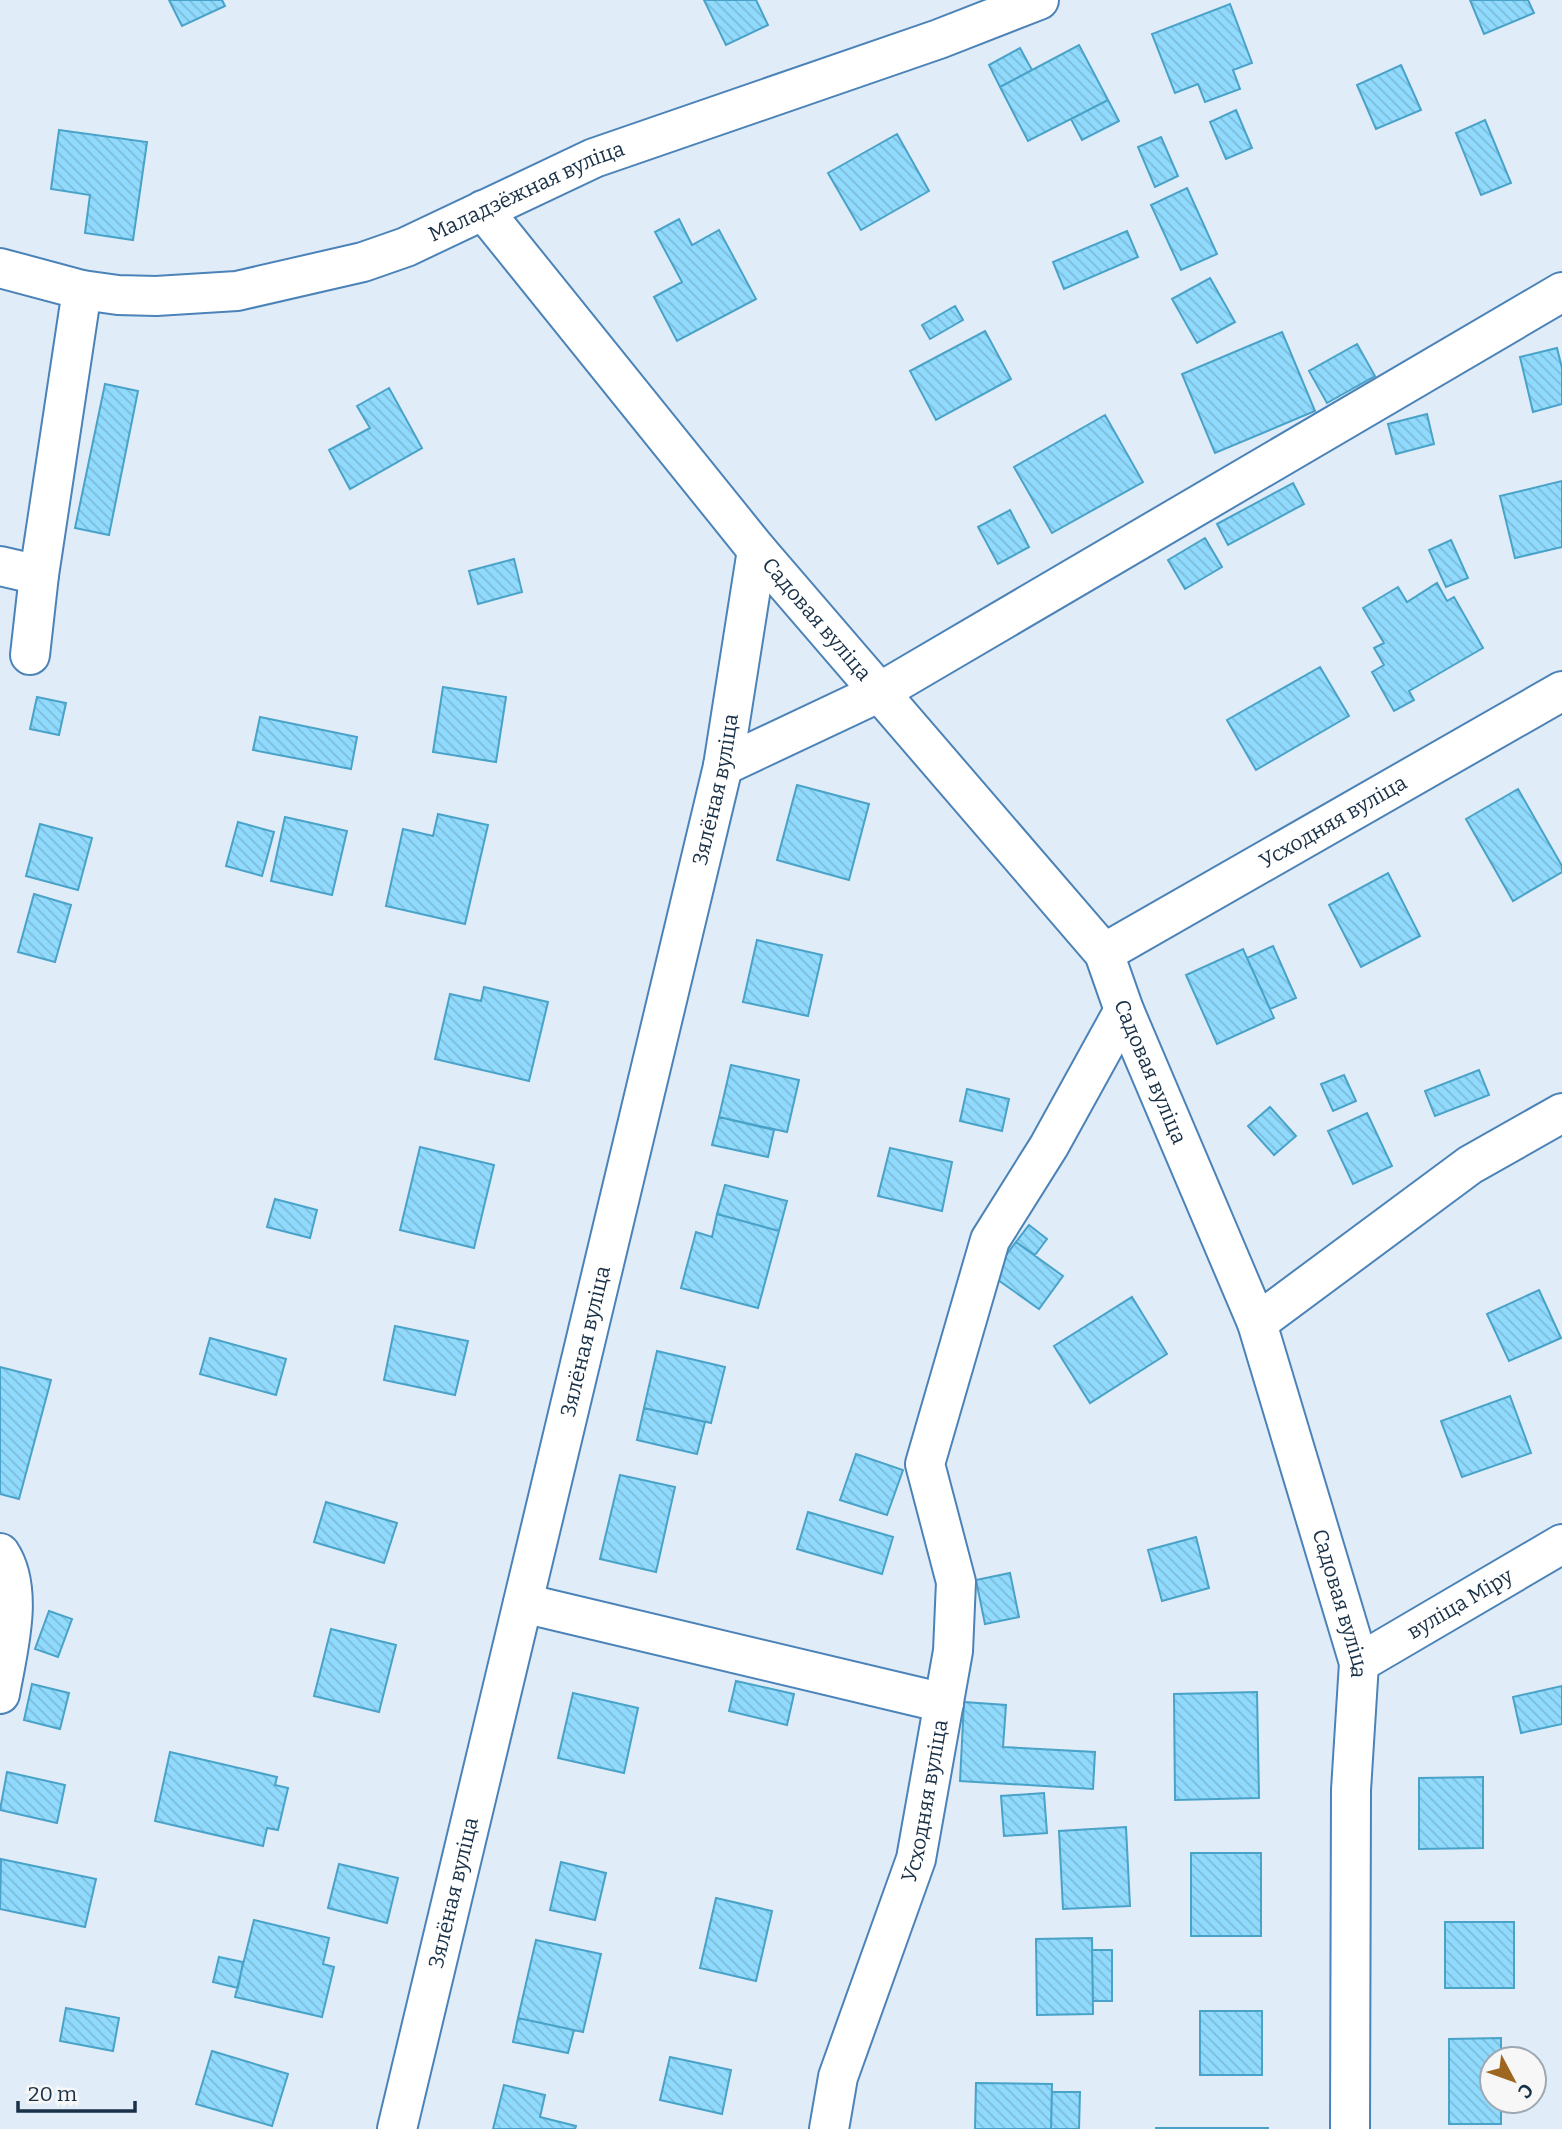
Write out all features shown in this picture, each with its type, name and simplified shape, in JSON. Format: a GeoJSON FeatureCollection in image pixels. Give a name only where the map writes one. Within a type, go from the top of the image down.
{"type":"FeatureCollection","features":[{"type":"Feature","properties":{"kind":"street","name":"Маладзёжная вуліца"},"geometry":{"type":"LineString","coordinates":[[0,268],[82,290],[156,296],[237,291],[363,262],[407,247],[594,158],[939,39],[1039,0]]}},
{"type":"Feature","properties":{"kind":"street","name":"Садовая вуліца"},"geometry":{"type":"LineString","coordinates":[[484,210],[757,550],[1104,953],[1124,1010],[1257,1323],[1359,1663],[1351,1790],[1350,2129]]}},
{"type":"Feature","properties":{"kind":"street"},"geometry":{"type":"LineString","coordinates":[[30,655],[39,575],[82,290]]}},
{"type":"Feature","properties":{"kind":"street"},"geometry":{"type":"LineString","coordinates":[[723,766],[878,693],[1562,292]]}},
{"type":"Feature","properties":{"kind":"street","name":"Зялёная вуліца"},"geometry":{"type":"LineString","coordinates":[[397,2129],[723,766],[757,550]]}},
{"type":"Feature","properties":{"kind":"street"},"geometry":{"type":"LineString","coordinates":[[0,566],[39,575]]}},
{"type":"Feature","properties":{"kind":"street","name":"Усходняя вуліца"},"geometry":{"type":"LineString","coordinates":[[1104,953],[1562,691]]}},
{"type":"Feature","properties":{"kind":"street","name":"Усходняя вуліца"},"geometry":{"type":"LineString","coordinates":[[829,2129],[838,2077],[916,1859],[953,1651],[956,1582],[925,1464],[990,1240],[1049,1146],[1124,1010]]}},
{"type":"Feature","properties":{"kind":"street"},"geometry":{"type":"LineString","coordinates":[[1257,1323],[1470,1165],[1562,1113]]}},
{"type":"Feature","properties":{"kind":"street","name":"вуліца Міру"},"geometry":{"type":"LineString","coordinates":[[1359,1663],[1562,1544]]}},
{"type":"Feature","properties":{"kind":"street"},"geometry":{"type":"LineString","coordinates":[[0,1553],[8,1565],[14,1618],[0,1694]]}},
{"type":"Feature","properties":{"kind":"street"},"geometry":{"type":"LineString","coordinates":[[523,1603],[944,1703]]}},
{"type":"Feature","properties":{"kind":"building"},"geometry":{"type":"Polygon","coordinates":[[[169,0],[222,0],[225,6],[182,26],[169,0]]]}},
{"type":"Feature","properties":{"kind":"building"},"geometry":{"type":"Polygon","coordinates":[[[704,0],[756,0],[768,25],[726,45],[704,0]]]}},
{"type":"Feature","properties":{"kind":"building"},"geometry":{"type":"Polygon","coordinates":[[[1470,0],[1528,0],[1534,13],[1484,34],[1470,0]]]}},
{"type":"Feature","properties":{"kind":"building"},"geometry":{"type":"Polygon","coordinates":[[[1230,4],[1252,63],[1233,70],[1240,89],[1205,102],[1198,84],[1175,93],[1152,34],[1230,4]]]}},
{"type":"Feature","properties":{"kind":"building"},"geometry":{"type":"Polygon","coordinates":[[[1079,45],[1108,100],[1028,141],[1000,87],[1079,45]]]}},
{"type":"Feature","properties":{"kind":"building"},"geometry":{"type":"Polygon","coordinates":[[[1020,48],[1032,70],[1000,87],[989,65],[1020,48]]]}},
{"type":"Feature","properties":{"kind":"building"},"geometry":{"type":"Polygon","coordinates":[[[1401,65],[1421,110],[1376,129],[1357,85],[1401,65]]]}},
{"type":"Feature","properties":{"kind":"building"},"geometry":{"type":"Polygon","coordinates":[[[1108,100],[1119,121],[1082,140],[1071,119],[1108,100]]]}},
{"type":"Feature","properties":{"kind":"building"},"geometry":{"type":"Polygon","coordinates":[[[1236,110],[1252,148],[1226,159],[1210,122],[1236,110]]]}},
{"type":"Feature","properties":{"kind":"building"},"geometry":{"type":"Polygon","coordinates":[[[1485,120],[1511,183],[1481,195],[1456,133],[1485,120]]]}},
{"type":"Feature","properties":{"kind":"building"},"geometry":{"type":"Polygon","coordinates":[[[59,130],[147,142],[133,240],[85,233],[90,195],[51,189],[59,130]]]}},
{"type":"Feature","properties":{"kind":"building"},"geometry":{"type":"Polygon","coordinates":[[[897,134],[929,191],[861,230],[828,173],[897,134]]]}},
{"type":"Feature","properties":{"kind":"building"},"geometry":{"type":"Polygon","coordinates":[[[1161,137],[1178,176],[1155,187],[1138,147],[1161,137]]]}},
{"type":"Feature","properties":{"kind":"building"},"geometry":{"type":"Polygon","coordinates":[[[1187,188],[1217,254],[1181,270],[1151,205],[1187,188]]]}},
{"type":"Feature","properties":{"kind":"building"},"geometry":{"type":"Polygon","coordinates":[[[679,219],[692,245],[719,230],[756,299],[677,341],[654,297],[682,282],[655,232],[679,219]]]}},
{"type":"Feature","properties":{"kind":"building"},"geometry":{"type":"Polygon","coordinates":[[[1127,231],[1138,257],[1064,289],[1053,262],[1127,231]]]}},
{"type":"Feature","properties":{"kind":"building"},"geometry":{"type":"Polygon","coordinates":[[[1210,278],[1235,322],[1197,343],[1172,299],[1210,278]]]}},
{"type":"Feature","properties":{"kind":"building"},"geometry":{"type":"Polygon","coordinates":[[[955,306],[963,320],[930,339],[922,325],[955,306]]]}},
{"type":"Feature","properties":{"kind":"building"},"geometry":{"type":"Polygon","coordinates":[[[985,331],[1011,379],[936,420],[910,371],[985,331]]]}},
{"type":"Feature","properties":{"kind":"building"},"geometry":{"type":"Polygon","coordinates":[[[1282,332],[1315,411],[1215,453],[1182,374],[1282,332]]]}},
{"type":"Feature","properties":{"kind":"building"},"geometry":{"type":"Polygon","coordinates":[[[1357,344],[1375,376],[1327,403],[1309,371],[1357,344]]]}},
{"type":"Feature","properties":{"kind":"building"},"geometry":{"type":"Polygon","coordinates":[[[1557,348],[1562,368],[1562,404],[1533,412],[1520,357],[1557,348]]]}},
{"type":"Feature","properties":{"kind":"building"},"geometry":{"type":"Polygon","coordinates":[[[105,384],[138,391],[109,535],[75,528],[105,384]]]}},
{"type":"Feature","properties":{"kind":"building"},"geometry":{"type":"Polygon","coordinates":[[[389,388],[422,448],[350,489],[329,450],[370,428],[357,406],[389,388]]]}},
{"type":"Feature","properties":{"kind":"building"},"geometry":{"type":"Polygon","coordinates":[[[1427,414],[1434,444],[1396,454],[1388,424],[1427,414]]]}},
{"type":"Feature","properties":{"kind":"building"},"geometry":{"type":"Polygon","coordinates":[[[1105,415],[1143,482],[1052,533],[1014,467],[1105,415]]]}},
{"type":"Feature","properties":{"kind":"building"},"geometry":{"type":"Polygon","coordinates":[[[1562,481],[1562,547],[1515,558],[1500,496],[1562,481]]]}},
{"type":"Feature","properties":{"kind":"building"},"geometry":{"type":"Polygon","coordinates":[[[1293,483],[1304,504],[1228,545],[1217,524],[1293,483]]]}},
{"type":"Feature","properties":{"kind":"building"},"geometry":{"type":"Polygon","coordinates":[[[1010,510],[1029,547],[998,564],[978,527],[1010,510]]]}},
{"type":"Feature","properties":{"kind":"building"},"geometry":{"type":"Polygon","coordinates":[[[1205,538],[1222,567],[1185,589],[1168,560],[1205,538]]]}},
{"type":"Feature","properties":{"kind":"building"},"geometry":{"type":"Polygon","coordinates":[[[1451,540],[1468,578],[1446,587],[1429,550],[1451,540]]]}},
{"type":"Feature","properties":{"kind":"building"},"geometry":{"type":"Polygon","coordinates":[[[514,559],[522,592],[478,604],[469,571],[514,559]]]}},
{"type":"Feature","properties":{"kind":"building"},"geometry":{"type":"Polygon","coordinates":[[[1437,583],[1447,601],[1454,597],[1483,648],[1409,691],[1414,700],[1394,711],[1372,672],[1384,665],[1374,648],[1384,643],[1363,608],[1398,587],[1407,602],[1437,583]]]}},
{"type":"Feature","properties":{"kind":"building"},"geometry":{"type":"Polygon","coordinates":[[[1320,667],[1349,716],[1256,770],[1227,720],[1320,667]]]}},
{"type":"Feature","properties":{"kind":"building"},"geometry":{"type":"Polygon","coordinates":[[[443,687],[506,697],[496,762],[433,752],[443,687]]]}},
{"type":"Feature","properties":{"kind":"building"},"geometry":{"type":"Polygon","coordinates":[[[37,697],[66,703],[59,735],[30,729],[37,697]]]}},
{"type":"Feature","properties":{"kind":"building"},"geometry":{"type":"Polygon","coordinates":[[[260,717],[357,737],[351,769],[253,750],[260,717]]]}},
{"type":"Feature","properties":{"kind":"building"},"geometry":{"type":"Polygon","coordinates":[[[797,785],[869,804],[849,880],[777,860],[797,785]]]}},
{"type":"Feature","properties":{"kind":"building"},"geometry":{"type":"Polygon","coordinates":[[[1518,789],[1562,866],[1562,872],[1513,901],[1466,819],[1518,789]]]}},
{"type":"Feature","properties":{"kind":"building"},"geometry":{"type":"Polygon","coordinates":[[[438,814],[488,825],[465,924],[386,906],[403,829],[433,836],[438,814]]]}},
{"type":"Feature","properties":{"kind":"building"},"geometry":{"type":"Polygon","coordinates":[[[285,817],[347,831],[332,895],[271,881],[285,817]]]}},
{"type":"Feature","properties":{"kind":"building"},"geometry":{"type":"Polygon","coordinates":[[[238,822],[274,832],[262,876],[226,866],[238,822]]]}},
{"type":"Feature","properties":{"kind":"building"},"geometry":{"type":"Polygon","coordinates":[[[40,824],[92,838],[78,890],[26,876],[40,824]]]}},
{"type":"Feature","properties":{"kind":"building"},"geometry":{"type":"Polygon","coordinates":[[[1388,873],[1420,936],[1361,967],[1329,905],[1388,873]]]}},
{"type":"Feature","properties":{"kind":"building"},"geometry":{"type":"Polygon","coordinates":[[[34,894],[71,905],[55,962],[18,952],[34,894]]]}},
{"type":"Feature","properties":{"kind":"building"},"geometry":{"type":"Polygon","coordinates":[[[757,940],[822,955],[808,1016],[743,1002],[757,940]]]}},
{"type":"Feature","properties":{"kind":"building"},"geometry":{"type":"Polygon","coordinates":[[[1273,946],[1296,998],[1270,1009],[1247,958],[1273,946]]]}},
{"type":"Feature","properties":{"kind":"building"},"geometry":{"type":"Polygon","coordinates":[[[1243,949],[1274,1018],[1217,1044],[1186,975],[1243,949]]]}},
{"type":"Feature","properties":{"kind":"building"},"geometry":{"type":"Polygon","coordinates":[[[484,987],[548,1002],[529,1081],[435,1059],[450,994],[481,1001],[484,987]]]}},
{"type":"Feature","properties":{"kind":"building"},"geometry":{"type":"Polygon","coordinates":[[[731,1065],[799,1080],[787,1132],[719,1117],[731,1065]]]}},
{"type":"Feature","properties":{"kind":"building"},"geometry":{"type":"Polygon","coordinates":[[[1479,1070],[1489,1095],[1435,1116],[1425,1091],[1479,1070]]]}},
{"type":"Feature","properties":{"kind":"building"},"geometry":{"type":"Polygon","coordinates":[[[1344,1075],[1356,1101],[1333,1111],[1321,1084],[1344,1075]]]}},
{"type":"Feature","properties":{"kind":"building"},"geometry":{"type":"Polygon","coordinates":[[[967,1089],[1009,1099],[1002,1131],[960,1121],[967,1089]]]}},
{"type":"Feature","properties":{"kind":"building"},"geometry":{"type":"Polygon","coordinates":[[[1270,1107],[1296,1136],[1274,1155],[1248,1126],[1270,1107]]]}},
{"type":"Feature","properties":{"kind":"building"},"geometry":{"type":"Polygon","coordinates":[[[1367,1113],[1392,1166],[1353,1184],[1328,1131],[1367,1113]]]}},
{"type":"Feature","properties":{"kind":"building"},"geometry":{"type":"Polygon","coordinates":[[[719,1117],[774,1130],[768,1157],[712,1145],[719,1117]]]}},
{"type":"Feature","properties":{"kind":"building"},"geometry":{"type":"Polygon","coordinates":[[[420,1147],[494,1165],[474,1248],[400,1230],[420,1147]]]}},
{"type":"Feature","properties":{"kind":"building"},"geometry":{"type":"Polygon","coordinates":[[[890,1148],[952,1162],[942,1211],[878,1196],[890,1148]]]}},
{"type":"Feature","properties":{"kind":"building"},"geometry":{"type":"Polygon","coordinates":[[[725,1185],[787,1201],[779,1231],[717,1214],[725,1185]]]}},
{"type":"Feature","properties":{"kind":"building"},"geometry":{"type":"Polygon","coordinates":[[[275,1199],[317,1210],[310,1238],[267,1227],[275,1199]]]}},
{"type":"Feature","properties":{"kind":"building"},"geometry":{"type":"Polygon","coordinates":[[[717,1214],[779,1231],[758,1308],[681,1288],[696,1232],[712,1237],[717,1214]]]}},
{"type":"Feature","properties":{"kind":"building"},"geometry":{"type":"Polygon","coordinates":[[[1029,1225],[1047,1239],[1035,1255],[1016,1242],[1029,1225]]]}},
{"type":"Feature","properties":{"kind":"building"},"geometry":{"type":"Polygon","coordinates":[[[1016,1242],[1063,1276],[1039,1309],[991,1275],[1016,1242]]]}},
{"type":"Feature","properties":{"kind":"building"},"geometry":{"type":"Polygon","coordinates":[[[1539,1290],[1561,1338],[1509,1361],[1487,1314],[1539,1290]]]}},
{"type":"Feature","properties":{"kind":"building"},"geometry":{"type":"Polygon","coordinates":[[[1132,1297],[1167,1354],[1090,1403],[1054,1346],[1132,1297]]]}},
{"type":"Feature","properties":{"kind":"building"},"geometry":{"type":"Polygon","coordinates":[[[395,1326],[468,1341],[455,1395],[384,1380],[395,1326]]]}},
{"type":"Feature","properties":{"kind":"building"},"geometry":{"type":"Polygon","coordinates":[[[210,1338],[286,1359],[276,1395],[200,1374],[210,1338]]]}},
{"type":"Feature","properties":{"kind":"building"},"geometry":{"type":"Polygon","coordinates":[[[657,1351],[725,1367],[711,1423],[644,1408],[657,1351]]]}},
{"type":"Feature","properties":{"kind":"building"},"geometry":{"type":"Polygon","coordinates":[[[0,1367],[51,1380],[19,1499],[0,1494],[0,1367]]]}},
{"type":"Feature","properties":{"kind":"building"},"geometry":{"type":"Polygon","coordinates":[[[1510,1396],[1531,1453],[1462,1477],[1441,1421],[1510,1396]]]}},
{"type":"Feature","properties":{"kind":"building"},"geometry":{"type":"Polygon","coordinates":[[[644,1408],[705,1422],[697,1454],[637,1440],[644,1408]]]}},
{"type":"Feature","properties":{"kind":"building"},"geometry":{"type":"Polygon","coordinates":[[[856,1454],[903,1470],[887,1515],[840,1500],[856,1454]]]}},
{"type":"Feature","properties":{"kind":"building"},"geometry":{"type":"Polygon","coordinates":[[[620,1475],[675,1487],[656,1572],[600,1559],[620,1475]]]}},
{"type":"Feature","properties":{"kind":"building"},"geometry":{"type":"Polygon","coordinates":[[[326,1502],[397,1523],[384,1563],[314,1542],[326,1502]]]}},
{"type":"Feature","properties":{"kind":"building"},"geometry":{"type":"Polygon","coordinates":[[[808,1512],[893,1537],[882,1574],[797,1549],[808,1512]]]}},
{"type":"Feature","properties":{"kind":"building"},"geometry":{"type":"Polygon","coordinates":[[[1196,1537],[1209,1588],[1162,1601],[1148,1550],[1196,1537]]]}},
{"type":"Feature","properties":{"kind":"building"},"geometry":{"type":"Polygon","coordinates":[[[1010,1573],[1019,1617],[985,1624],[976,1580],[1010,1573]]]}},
{"type":"Feature","properties":{"kind":"building"},"geometry":{"type":"Polygon","coordinates":[[[49,1611],[72,1619],[58,1657],[35,1649],[49,1611]]]}},
{"type":"Feature","properties":{"kind":"building"},"geometry":{"type":"Polygon","coordinates":[[[331,1629],[396,1645],[379,1712],[314,1696],[331,1629]]]}},
{"type":"Feature","properties":{"kind":"building"},"geometry":{"type":"Polygon","coordinates":[[[736,1681],[794,1694],[787,1725],[729,1711],[736,1681]]]}},
{"type":"Feature","properties":{"kind":"building"},"geometry":{"type":"Polygon","coordinates":[[[32,1684],[69,1693],[60,1729],[24,1720],[32,1684]]]}},
{"type":"Feature","properties":{"kind":"building"},"geometry":{"type":"Polygon","coordinates":[[[1562,1686],[1562,1724],[1521,1733],[1513,1697],[1562,1686]]]}},
{"type":"Feature","properties":{"kind":"building"},"geometry":{"type":"Polygon","coordinates":[[[1257,1692],[1259,1798],[1175,1800],[1174,1694],[1257,1692]]]}},
{"type":"Feature","properties":{"kind":"building"},"geometry":{"type":"Polygon","coordinates":[[[573,1693],[638,1708],[624,1773],[558,1758],[573,1693]]]}},
{"type":"Feature","properties":{"kind":"building"},"geometry":{"type":"Polygon","coordinates":[[[964,1702],[1006,1705],[1003,1747],[1095,1752],[1093,1789],[960,1781],[964,1702]]]}},
{"type":"Feature","properties":{"kind":"building"},"geometry":{"type":"Polygon","coordinates":[[[170,1752],[277,1777],[275,1785],[288,1788],[278,1830],[267,1828],[263,1846],[155,1821],[170,1752]]]}},
{"type":"Feature","properties":{"kind":"building"},"geometry":{"type":"Polygon","coordinates":[[[7,1772],[65,1785],[57,1823],[0,1810],[7,1772]]]}},
{"type":"Feature","properties":{"kind":"building"},"geometry":{"type":"Polygon","coordinates":[[[1483,1777],[1483,1848],[1419,1849],[1419,1778],[1483,1777]]]}},
{"type":"Feature","properties":{"kind":"building"},"geometry":{"type":"Polygon","coordinates":[[[1044,1793],[1047,1833],[1004,1836],[1001,1796],[1044,1793]]]}},
{"type":"Feature","properties":{"kind":"building"},"geometry":{"type":"Polygon","coordinates":[[[1126,1827],[1130,1906],[1063,1909],[1059,1831],[1126,1827]]]}},
{"type":"Feature","properties":{"kind":"building"},"geometry":{"type":"Polygon","coordinates":[[[1191,1853],[1261,1853],[1261,1936],[1191,1936],[1191,1853]]]}},
{"type":"Feature","properties":{"kind":"building"},"geometry":{"type":"Polygon","coordinates":[[[1,1859],[96,1879],[85,1927],[0,1909],[1,1859]]]}},
{"type":"Feature","properties":{"kind":"building"},"geometry":{"type":"Polygon","coordinates":[[[561,1862],[606,1873],[595,1920],[550,1910],[561,1862]]]}},
{"type":"Feature","properties":{"kind":"building"},"geometry":{"type":"Polygon","coordinates":[[[339,1864],[398,1878],[387,1923],[328,1908],[339,1864]]]}},
{"type":"Feature","properties":{"kind":"building"},"geometry":{"type":"Polygon","coordinates":[[[716,1898],[772,1911],[756,1981],[700,1968],[716,1898]]]}},
{"type":"Feature","properties":{"kind":"building"},"geometry":{"type":"Polygon","coordinates":[[[254,1920],[329,1938],[323,1964],[334,1967],[322,2017],[235,1997],[254,1920]]]}},
{"type":"Feature","properties":{"kind":"building"},"geometry":{"type":"Polygon","coordinates":[[[1445,1922],[1514,1922],[1514,1988],[1445,1988],[1445,1922]]]}},
{"type":"Feature","properties":{"kind":"building"},"geometry":{"type":"Polygon","coordinates":[[[1092,1938],[1093,2014],[1037,2015],[1036,1939],[1092,1938]]]}},
{"type":"Feature","properties":{"kind":"building"},"geometry":{"type":"Polygon","coordinates":[[[536,1940],[601,1954],[583,2032],[518,2018],[536,1940]]]}},
{"type":"Feature","properties":{"kind":"building"},"geometry":{"type":"Polygon","coordinates":[[[1092,1950],[1112,1950],[1112,2001],[1093,2001],[1092,1950]]]}},
{"type":"Feature","properties":{"kind":"building"},"geometry":{"type":"Polygon","coordinates":[[[219,1957],[243,1962],[238,1988],[213,1982],[219,1957]]]}},
{"type":"Feature","properties":{"kind":"building"},"geometry":{"type":"Polygon","coordinates":[[[66,2008],[119,2018],[113,2051],[60,2041],[66,2008]]]}},
{"type":"Feature","properties":{"kind":"building"},"geometry":{"type":"Polygon","coordinates":[[[1200,2011],[1262,2011],[1262,2075],[1200,2075],[1200,2011]]]}},
{"type":"Feature","properties":{"kind":"building"},"geometry":{"type":"Polygon","coordinates":[[[518,2018],[574,2030],[568,2053],[513,2042],[518,2018]]]}},
{"type":"Feature","properties":{"kind":"building"},"geometry":{"type":"Polygon","coordinates":[[[1501,2038],[1501,2045],[1478,2045],[1478,2115],[1501,2115],[1501,2124],[1449,2124],[1449,2039],[1501,2038]]]}},
{"type":"Feature","properties":{"kind":"building"},"geometry":{"type":"Polygon","coordinates":[[[212,2051],[288,2074],[272,2126],[196,2104],[212,2051]]]}},
{"type":"Feature","properties":{"kind":"building"},"geometry":{"type":"Polygon","coordinates":[[[670,2057],[731,2070],[722,2114],[660,2100],[670,2057]]]}},
{"type":"Feature","properties":{"kind":"building"},"geometry":{"type":"Polygon","coordinates":[[[976,2083],[1052,2084],[1051,2129],[975,2129],[976,2083]]]}},
{"type":"Feature","properties":{"kind":"building"},"geometry":{"type":"Polygon","coordinates":[[[504,2085],[545,2095],[540,2117],[576,2126],[575,2129],[493,2129],[504,2085]]]}},
{"type":"Feature","properties":{"kind":"building"},"geometry":{"type":"Polygon","coordinates":[[[1052,2092],[1080,2092],[1079,2129],[1051,2129],[1052,2092]]]}},
{"type":"Feature","properties":{"kind":"building"},"geometry":{"type":"Polygon","coordinates":[[[1268,2128],[1268,2129],[1156,2129],[1268,2128]]]}}]}
